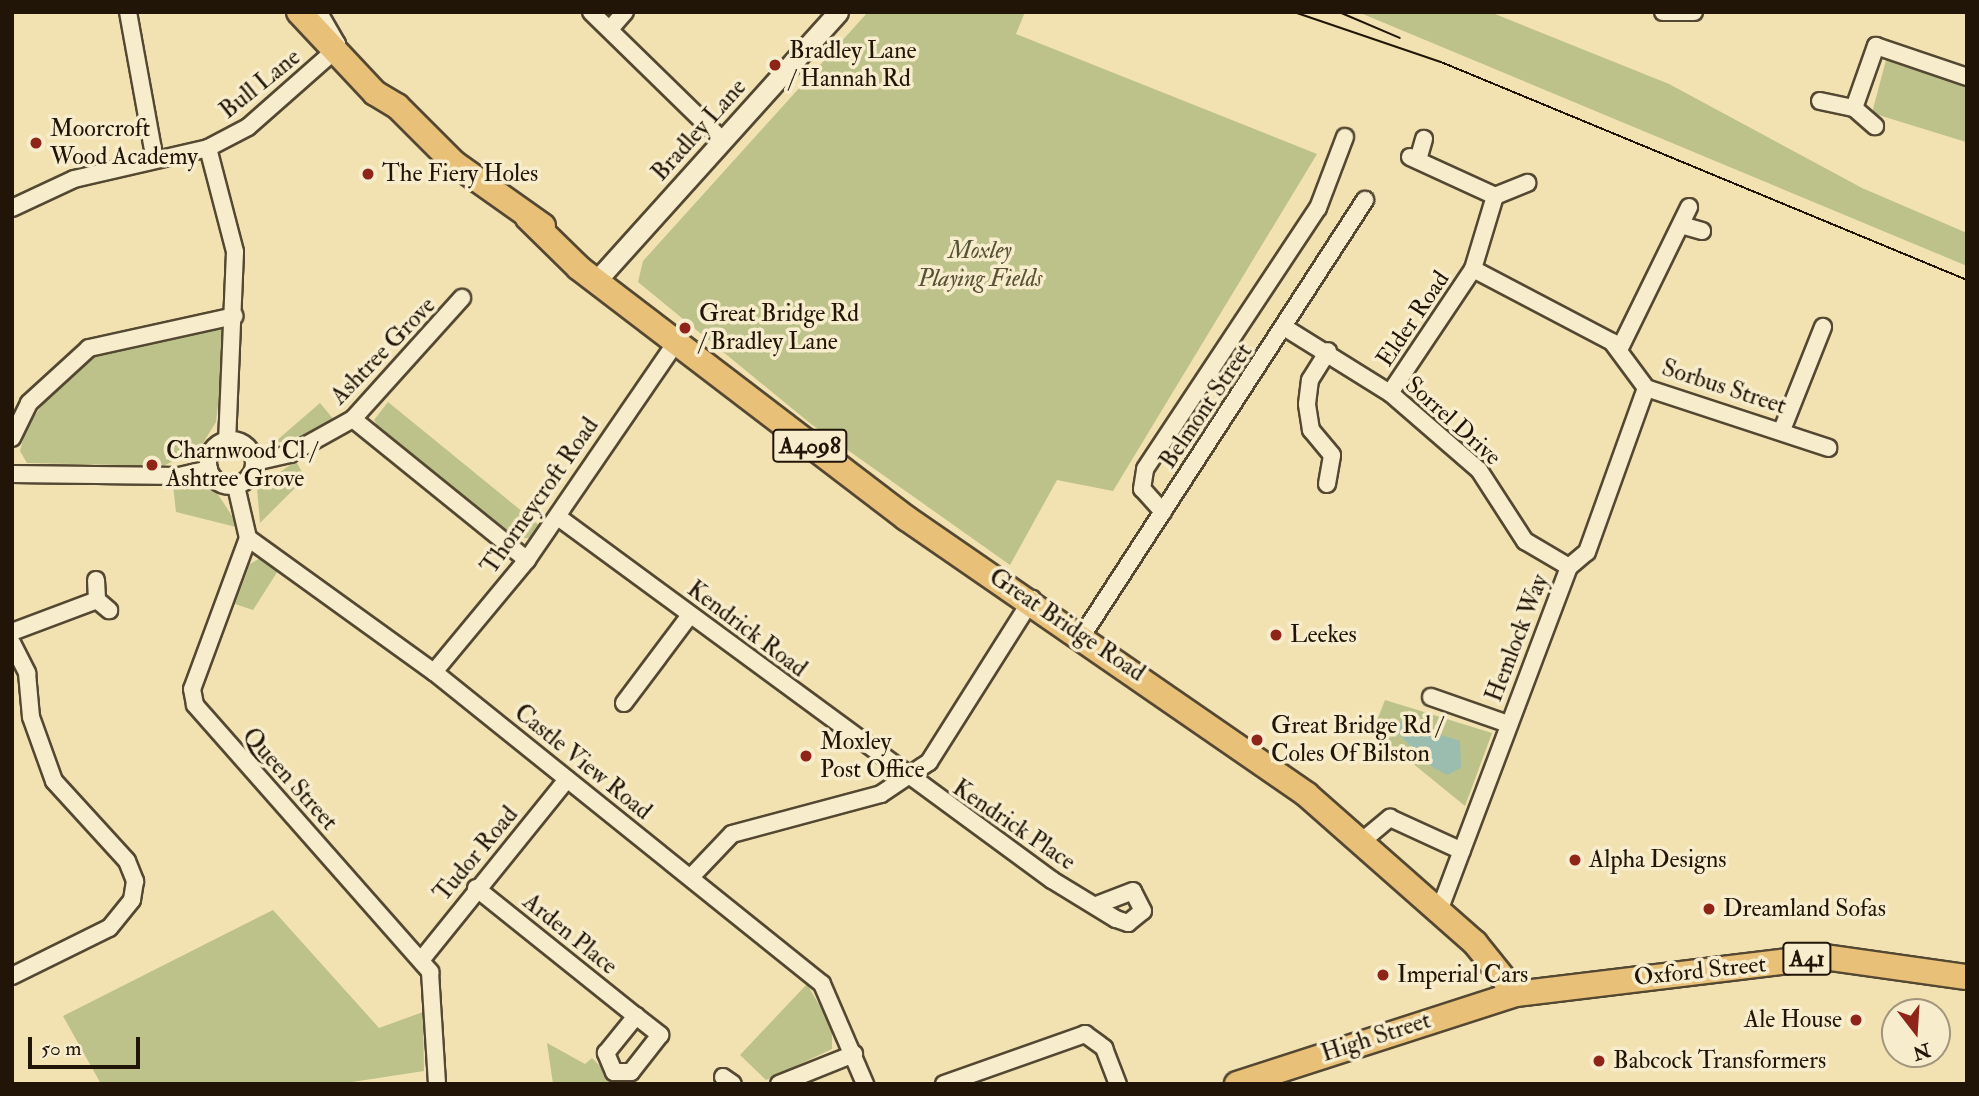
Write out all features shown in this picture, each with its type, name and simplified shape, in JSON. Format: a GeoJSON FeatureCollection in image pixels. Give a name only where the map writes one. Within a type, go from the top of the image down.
{"type":"FeatureCollection","features":[{"type":"Feature","properties":{"kind":"main road","name":"Great Bridge Road"},"geometry":{"type":"LineString","coordinates":[[313,13],[375,93],[397,106],[454,163],[528,218],[597,280],[906,518],[1032,599],[1307,795],[1440,911],[1516,994]]}},
{"type":"Feature","properties":{"kind":"main road","name":"Oxford Street"},"geometry":{"type":"LineString","coordinates":[[1516,994],[1824,957],[1967,977]]}},
{"type":"Feature","properties":{"kind":"main road","name":"High Street"},"geometry":{"type":"LineString","coordinates":[[1237,1084],[1516,994]]}},
{"type":"Feature","properties":{"kind":"street"},"geometry":{"type":"LineString","coordinates":[[128,12],[155,160]]}},
{"type":"Feature","properties":{"kind":"street"},"geometry":{"type":"LineString","coordinates":[[591,12],[723,141]]}},
{"type":"Feature","properties":{"kind":"street"},"geometry":{"type":"LineString","coordinates":[[610,29],[625,12]]}},
{"type":"Feature","properties":{"kind":"street","name":"Bradley Lane"},"geometry":{"type":"LineString","coordinates":[[597,280],[838,12]]}},
{"type":"Feature","properties":{"kind":"street"},"geometry":{"type":"LineString","coordinates":[[1663,12],[1689,14]]}},
{"type":"Feature","properties":{"kind":"street"},"geometry":{"type":"LineString","coordinates":[[1854,108],[1876,46],[1967,77]]}},
{"type":"Feature","properties":{"kind":"street","name":"Bull Lane"},"geometry":{"type":"LineString","coordinates":[[12,208],[74,179],[208,148],[248,127],[345,53]]}},
{"type":"Feature","properties":{"kind":"street"},"geometry":{"type":"LineString","coordinates":[[1820,101],[1854,108],[1875,126]]}},
{"type":"Feature","properties":{"kind":"street"},"geometry":{"type":"LineString","coordinates":[[1163,512],[1142,489],[1145,469],[1318,208],[1345,137]]}},
{"type":"Feature","properties":{"kind":"street"},"geometry":{"type":"LineString","coordinates":[[1424,139],[1414,159],[1496,196],[1528,183]]}},
{"type":"Feature","properties":{"kind":"street"},"geometry":{"type":"LineString","coordinates":[[208,148],[234,252],[235,316],[227,441]]}},
{"type":"Feature","properties":{"kind":"street","name":"Elder Road"},"geometry":{"type":"LineString","coordinates":[[1390,393],[1473,269],[1496,196]]}},
{"type":"Feature","properties":{"kind":"street","name":"Belmont Street"},"geometry":{"type":"LineString","coordinates":[[1082,636],[1287,329],[1365,200]]}},
{"type":"Feature","properties":{"kind":"street"},"geometry":{"type":"LineString","coordinates":[[1619,348],[1689,207]]}},
{"type":"Feature","properties":{"kind":"street"},"geometry":{"type":"LineString","coordinates":[[1681,225],[1702,231]]}},
{"type":"Feature","properties":{"kind":"street","name":"Sorbus Street"},"geometry":{"type":"LineString","coordinates":[[1473,269],[1512,286],[1619,348],[1646,388],[1782,430],[1828,448]]}},
{"type":"Feature","properties":{"kind":"street","name":"Ashtree Grove"},"geometry":{"type":"LineString","coordinates":[[255,462],[290,453],[353,419],[462,298]]}},
{"type":"Feature","properties":{"kind":"street"},"geometry":{"type":"LineString","coordinates":[[12,438],[29,403],[89,348],[235,316]]}},
{"type":"Feature","properties":{"kind":"street"},"geometry":{"type":"LineString","coordinates":[[1782,430],[1824,327]]}},
{"type":"Feature","properties":{"kind":"street","name":"Sorrel Drive"},"geometry":{"type":"LineString","coordinates":[[1287,329],[1328,351],[1390,393],[1479,470],[1525,541],[1569,567]]}},
{"type":"Feature","properties":{"kind":"street","name":"Thorneycroft Road"},"geometry":{"type":"LineString","coordinates":[[434,672],[527,560],[676,342]]}},
{"type":"Feature","properties":{"kind":"street"},"geometry":{"type":"LineString","coordinates":[[1327,484],[1332,455],[1311,430],[1307,404],[1310,380],[1328,351]]}},
{"type":"Feature","properties":{"kind":"street","name":"Hemlock Way"},"geometry":{"type":"LineString","coordinates":[[1440,911],[1569,567],[1587,552],[1646,388]]}},
{"type":"Feature","properties":{"kind":"street"},"geometry":{"type":"LineString","coordinates":[[353,419],[527,560]]}},
{"type":"Feature","properties":{"kind":"street"},"geometry":{"type":"LineString","coordinates":[[227,441],[248,447],[255,462],[251,477],[236,486],[220,484],[209,469],[214,449],[227,441]]}},
{"type":"Feature","properties":{"kind":"street"},"geometry":{"type":"LineString","coordinates":[[12,474],[179,476],[209,469]]}},
{"type":"Feature","properties":{"kind":"street"},"geometry":{"type":"LineString","coordinates":[[236,486],[248,538]]}},
{"type":"Feature","properties":{"kind":"street","name":"Kendrick Road"},"geometry":{"type":"LineString","coordinates":[[558,517],[907,779]]}},
{"type":"Feature","properties":{"kind":"street","name":"Castle View Road"},"geometry":{"type":"LineString","coordinates":[[248,538],[434,672],[822,984],[865,1084]]}},
{"type":"Feature","properties":{"kind":"street","name":"Queen Street"},"geometry":{"type":"LineString","coordinates":[[248,538],[192,689],[195,705],[422,959],[432,986],[437,1084]]}},
{"type":"Feature","properties":{"kind":"street"},"geometry":{"type":"LineString","coordinates":[[12,632],[103,605],[96,580]]}},
{"type":"Feature","properties":{"kind":"street"},"geometry":{"type":"LineString","coordinates":[[691,877],[732,834],[881,794],[929,762],[1032,599]]}},
{"type":"Feature","properties":{"kind":"street"},"geometry":{"type":"LineString","coordinates":[[624,704],[690,615]]}},
{"type":"Feature","properties":{"kind":"street"},"geometry":{"type":"LineString","coordinates":[[12,643],[27,673],[31,717],[54,782],[127,860],[135,881],[126,912],[110,928],[12,976]]}},
{"type":"Feature","properties":{"kind":"street"},"geometry":{"type":"LineString","coordinates":[[1431,697],[1508,724]]}},
{"type":"Feature","properties":{"kind":"street","name":"Tudor Road"},"geometry":{"type":"LineString","coordinates":[[422,959],[476,888],[568,779]]}},
{"type":"Feature","properties":{"kind":"street","name":"Kendrick Place"},"geometry":{"type":"LineString","coordinates":[[907,779],[1097,905]]}},
{"type":"Feature","properties":{"kind":"street"},"geometry":{"type":"LineString","coordinates":[[1361,842],[1390,818],[1462,850]]}},
{"type":"Feature","properties":{"kind":"street","name":"Arden Place"},"geometry":{"type":"LineString","coordinates":[[476,888],[636,1016]]}},
{"type":"Feature","properties":{"kind":"street"},"geometry":{"type":"LineString","coordinates":[[944,1084],[1084,1034],[1104,1048],[1118,1084]]}},
{"type":"Feature","properties":{"kind":"street"},"geometry":{"type":"LineString","coordinates":[[779,1084],[854,1054]]}},
{"type":"Feature","properties":{"kind":"green space","name":"Moxley Playing Fields"},"geometry":{"type":"Polygon","coordinates":[[[868,12],[1025,12],[1016,34],[1317,154],[1113,491],[1057,480],[1010,565],[811,424],[638,282],[643,261],[868,12]]]}},
{"type":"Feature","properties":{"kind":"green space"},"geometry":{"type":"Polygon","coordinates":[[[1358,12],[1490,12],[1669,84],[1862,188],[1967,233],[1967,266],[1358,12]]]}},
{"type":"Feature","properties":{"kind":"green space"},"geometry":{"type":"Polygon","coordinates":[[[1886,60],[1967,86],[1966,142],[1872,113],[1886,60]]]}},
{"type":"Feature","properties":{"kind":"green space"},"geometry":{"type":"Polygon","coordinates":[[[218,326],[226,336],[216,422],[200,448],[163,466],[27,463],[20,451],[26,428],[60,379],[97,353],[218,326]]]}},
{"type":"Feature","properties":{"kind":"green space"},"geometry":{"type":"Polygon","coordinates":[[[388,402],[540,526],[529,538],[513,538],[380,429],[374,420],[388,402]]]}},
{"type":"Feature","properties":{"kind":"green space"},"geometry":{"type":"Polygon","coordinates":[[[320,403],[335,421],[291,442],[275,442],[320,403]]]}},
{"type":"Feature","properties":{"kind":"green space"},"geometry":{"type":"Polygon","coordinates":[[[296,461],[305,478],[260,523],[257,488],[296,461]]]}},
{"type":"Feature","properties":{"kind":"green space"},"geometry":{"type":"Polygon","coordinates":[[[173,485],[215,490],[240,528],[176,512],[173,485]]]}},
{"type":"Feature","properties":{"kind":"green space"},"geometry":{"type":"Polygon","coordinates":[[[262,557],[281,566],[253,610],[235,604],[250,564],[262,557]]]}},
{"type":"Feature","properties":{"kind":"green space"},"geometry":{"type":"Polygon","coordinates":[[[1385,700],[1492,733],[1465,806],[1373,731],[1385,700]]]}},
{"type":"Feature","properties":{"kind":"green space"},"geometry":{"type":"Polygon","coordinates":[[[273,910],[379,1028],[423,1012],[424,1071],[339,1084],[101,1084],[63,1016],[273,910]]]}},
{"type":"Feature","properties":{"kind":"green space"},"geometry":{"type":"Polygon","coordinates":[[[807,984],[832,1027],[832,1049],[766,1080],[740,1055],[807,984]]]}},
{"type":"Feature","properties":{"kind":"green space"},"geometry":{"type":"Polygon","coordinates":[[[547,1043],[585,1064],[592,1058],[618,1084],[553,1084],[547,1043]]]}},
{"type":"Feature","properties":{"kind":"shaded area"},"geometry":{"type":"Polygon","coordinates":[[[1397,721],[1460,741],[1461,768],[1447,775],[1429,765],[1392,727],[1397,721]]]}},
{"type":"Feature","properties":{"kind":"tram line"},"geometry":{"type":"LineString","coordinates":[[1294,12],[1441,62],[1967,280]]}},
{"type":"Feature","properties":{"kind":"tram line"},"geometry":{"type":"LineString","coordinates":[[1339,12],[1400,38]]}},
{"type":"Feature","properties":{"kind":"place","name":"Bradley Lane / Hannah Rd"},"geometry":{"type":"Point","coordinates":[775,65]}},
{"type":"Feature","properties":{"kind":"place","name":"Moorcroft Wood Academy"},"geometry":{"type":"Point","coordinates":[36,143]}},
{"type":"Feature","properties":{"kind":"place","name":"The Fiery Holes"},"geometry":{"type":"Point","coordinates":[368,174]}},
{"type":"Feature","properties":{"kind":"place","name":"Great Bridge Rd / Bradley Lane"},"geometry":{"type":"Point","coordinates":[685,328]}},
{"type":"Feature","properties":{"kind":"place","name":"Charnwood Cl / Ashtree Grove"},"geometry":{"type":"Point","coordinates":[152,465]}},
{"type":"Feature","properties":{"kind":"place","name":"Leekes"},"geometry":{"type":"Point","coordinates":[1276,635]}},
{"type":"Feature","properties":{"kind":"place","name":"Great Bridge Rd / Coles Of Bilston"},"geometry":{"type":"Point","coordinates":[1257,740]}},
{"type":"Feature","properties":{"kind":"place","name":"Moxley Post Office"},"geometry":{"type":"Point","coordinates":[806,756]}},
{"type":"Feature","properties":{"kind":"place","name":"Alpha Designs"},"geometry":{"type":"Point","coordinates":[1575,860]}},
{"type":"Feature","properties":{"kind":"place","name":"Dreamland Sofas"},"geometry":{"type":"Point","coordinates":[1709,909]}},
{"type":"Feature","properties":{"kind":"place","name":"Imperial Cars"},"geometry":{"type":"Point","coordinates":[1383,975]}},
{"type":"Feature","properties":{"kind":"place","name":"Ale House"},"geometry":{"type":"Point","coordinates":[1856,1020]}},
{"type":"Feature","properties":{"kind":"place","name":"Babcock Transformers"},"geometry":{"type":"Point","coordinates":[1599,1061]}}]}
